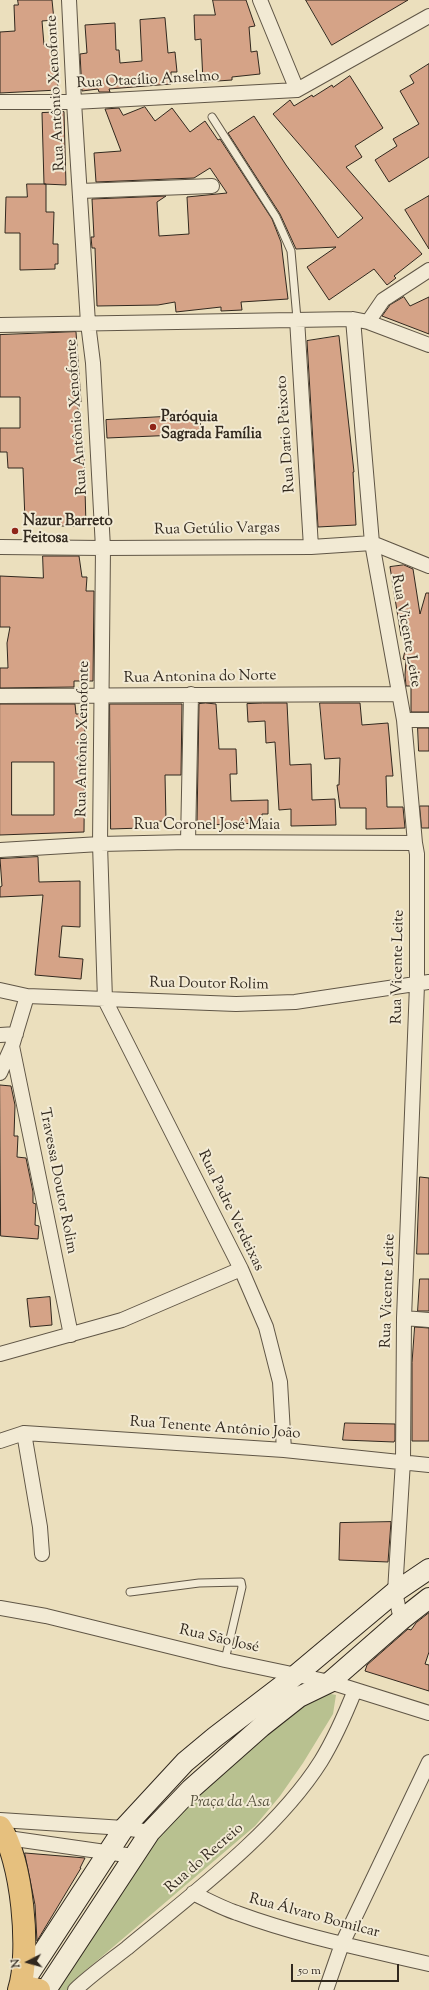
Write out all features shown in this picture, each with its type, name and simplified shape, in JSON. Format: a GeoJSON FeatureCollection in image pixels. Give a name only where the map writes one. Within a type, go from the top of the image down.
{"type":"FeatureCollection","features":[{"type":"Feature","properties":{"kind":"highway"},"geometry":{"type":"LineString","coordinates":[[2,1831],[18,1882],[23,1915],[26,1989]]}},
{"type":"Feature","properties":{"kind":"main road"},"geometry":{"type":"LineString","coordinates":[[26,1989],[107,1852],[124,1828],[185,1762],[296,1675],[395,1592],[429,1569]]}},
{"type":"Feature","properties":{"kind":"main road"},"geometry":{"type":"LineString","coordinates":[[46,1990],[150,1832],[192,1789],[261,1727],[299,1697],[330,1682],[401,1620],[429,1598]]}},
{"type":"Feature","properties":{"kind":"street","name":"Rua Antônio Xenofonte"},"geometry":{"type":"LineString","coordinates":[[69,0],[88,323],[93,363],[103,548],[100,844],[105,1000]]}},
{"type":"Feature","properties":{"kind":"street"},"geometry":{"type":"LineString","coordinates":[[260,0],[297,90],[429,16]]}},
{"type":"Feature","properties":{"kind":"street","name":"Rua Otacílio Anselmo"},"geometry":{"type":"LineString","coordinates":[[0,102],[74,102],[297,90]]}},
{"type":"Feature","properties":{"kind":"street"},"geometry":{"type":"LineString","coordinates":[[80,191],[212,186]]}},
{"type":"Feature","properties":{"kind":"street"},"geometry":{"type":"LineString","coordinates":[[368,322],[382,300],[429,270]]}},
{"type":"Feature","properties":{"kind":"street"},"geometry":{"type":"LineString","coordinates":[[0,325],[353,319],[368,322],[429,345]]}},
{"type":"Feature","properties":{"kind":"street","name":"Rua Vicente Leite"},"geometry":{"type":"LineString","coordinates":[[353,319],[372,543],[404,720],[420,851],[423,983],[404,1318],[402,1461],[395,1592],[401,1620]]}},
{"type":"Feature","properties":{"kind":"street","name":"Rua Dario Peixoto"},"geometry":{"type":"LineString","coordinates":[[297,320],[311,546]]}},
{"type":"Feature","properties":{"kind":"street","name":"Rua Getúlio Vargas"},"geometry":{"type":"LineString","coordinates":[[0,547],[103,548],[311,546],[372,543],[429,566]]}},
{"type":"Feature","properties":{"kind":"street"},"geometry":{"type":"LineString","coordinates":[[188,842],[191,694]]}},
{"type":"Feature","properties":{"kind":"street","name":"Rua Antonina do Norte"},"geometry":{"type":"LineString","coordinates":[[0,696],[399,694]]}},
{"type":"Feature","properties":{"kind":"street"},"geometry":{"type":"LineString","coordinates":[[404,720],[429,720]]}},
{"type":"Feature","properties":{"kind":"street","name":"Rua Coronel José Maia"},"geometry":{"type":"LineString","coordinates":[[0,850],[100,844],[188,842],[420,851]]}},
{"type":"Feature","properties":{"kind":"street","name":"Rua Doutor Rolim"},"geometry":{"type":"LineString","coordinates":[[0,990],[28,996],[105,1000],[266,1004],[295,1002],[423,983]]}},
{"type":"Feature","properties":{"kind":"street"},"geometry":{"type":"LineString","coordinates":[[0,1073],[14,1040],[28,996]]}},
{"type":"Feature","properties":{"kind":"street","name":"Rua Padre Verdeixas"},"geometry":{"type":"LineString","coordinates":[[105,1000],[241,1269],[266,1327],[280,1382],[284,1450]]}},
{"type":"Feature","properties":{"kind":"street"},"geometry":{"type":"LineString","coordinates":[[0,1035],[14,1040]]}},
{"type":"Feature","properties":{"kind":"street","name":"Travessa Doutor Rolim"},"geometry":{"type":"LineString","coordinates":[[14,1040],[71,1335]]}},
{"type":"Feature","properties":{"kind":"street"},"geometry":{"type":"LineString","coordinates":[[0,1354],[122,1320],[241,1269]]}},
{"type":"Feature","properties":{"kind":"street"},"geometry":{"type":"LineString","coordinates":[[404,1318],[429,1320]]}},
{"type":"Feature","properties":{"kind":"street"},"geometry":{"type":"LineString","coordinates":[[24,1433],[40,1527],[42,1554]]}},
{"type":"Feature","properties":{"kind":"street","name":"Rua Tenente Antônio João"},"geometry":{"type":"LineString","coordinates":[[0,1441],[24,1433],[284,1450],[402,1461],[429,1465]]}},
{"type":"Feature","properties":{"kind":"street","name":"Rua São José"},"geometry":{"type":"LineString","coordinates":[[0,1608],[46,1616],[226,1660],[330,1682],[429,1713]]}},
{"type":"Feature","properties":{"kind":"street","name":"Rua do Recreio"},"geometry":{"type":"LineString","coordinates":[[75,1990],[193,1893],[254,1840],[299,1790],[320,1762],[340,1728],[355,1690]]}},
{"type":"Feature","properties":{"kind":"street"},"geometry":{"type":"LineString","coordinates":[[326,1990],[342,1944],[429,1762]]}},
{"type":"Feature","properties":{"kind":"street"},"geometry":{"type":"LineString","coordinates":[[2,1831],[124,1828],[150,1832]]}},
{"type":"Feature","properties":{"kind":"street"},"geometry":{"type":"LineString","coordinates":[[2,1831],[133,1856]]}},
{"type":"Feature","properties":{"kind":"street","name":"Rua Álvaro Bomilcar"},"geometry":{"type":"LineString","coordinates":[[193,1893],[236,1913],[342,1944],[429,1964]]}},
{"type":"Feature","properties":{"kind":"lane"},"geometry":{"type":"LineString","coordinates":[[212,117],[276,217],[291,251],[297,320]]}},
{"type":"Feature","properties":{"kind":"lane"},"geometry":{"type":"LineString","coordinates":[[130,1592],[199,1583],[240,1582],[242,1587],[241,1594],[226,1660]]}},
{"type":"Feature","properties":{"kind":"green space","name":"Praça da Asa"},"geometry":{"type":"Polygon","coordinates":[[[316,1691],[336,1695],[333,1714],[303,1763],[280,1796],[255,1826],[79,1976],[68,1990],[51,1990],[77,1943],[192,1793],[316,1691]]]}},
{"type":"Feature","properties":{"kind":"building"},"geometry":{"type":"Polygon","coordinates":[[[18,0],[52,0],[54,20],[42,21],[44,45],[55,44],[58,90],[0,93],[0,32],[15,31],[14,5],[18,5],[18,0]]]}},
{"type":"Feature","properties":{"kind":"building"},"geometry":{"type":"Polygon","coordinates":[[[213,0],[246,0],[255,26],[249,27],[251,52],[257,51],[260,74],[232,77],[232,80],[203,82],[201,39],[195,40],[194,15],[215,15],[213,0]]]}},
{"type":"Feature","properties":{"kind":"building"},"geometry":{"type":"Polygon","coordinates":[[[306,0],[408,0],[332,45],[306,0]]]}},
{"type":"Feature","properties":{"kind":"building"},"geometry":{"type":"Polygon","coordinates":[[[165,18],[168,53],[175,52],[177,72],[171,72],[171,84],[109,89],[110,92],[99,92],[98,89],[82,91],[80,54],[87,53],[85,25],[115,23],[116,50],[119,50],[120,63],[142,61],[140,20],[165,18]]]}},
{"type":"Feature","properties":{"kind":"building"},"geometry":{"type":"Polygon","coordinates":[[[429,64],[429,157],[389,182],[375,160],[397,146],[393,139],[419,124],[400,91],[414,83],[410,76],[429,64]]]}},
{"type":"Feature","properties":{"kind":"building"},"geometry":{"type":"Polygon","coordinates":[[[350,76],[383,128],[355,146],[362,157],[346,167],[422,254],[394,276],[396,278],[387,285],[374,269],[329,300],[307,267],[336,247],[296,249],[280,214],[228,133],[254,116],[286,165],[338,238],[363,218],[273,114],[290,100],[294,106],[312,95],[313,97],[332,85],[333,87],[350,76]]]}},
{"type":"Feature","properties":{"kind":"building"},"geometry":{"type":"Polygon","coordinates":[[[145,107],[155,121],[172,108],[190,132],[205,121],[218,140],[220,139],[272,219],[281,242],[288,299],[241,302],[242,310],[221,311],[221,307],[176,312],[175,302],[158,305],[97,306],[95,248],[92,248],[91,237],[94,237],[92,199],[166,196],[157,202],[159,236],[189,234],[187,197],[227,193],[210,168],[194,178],[96,182],[94,153],[121,151],[105,109],[119,108],[123,115],[145,107]]]}},
{"type":"Feature","properties":{"kind":"building"},"geometry":{"type":"Polygon","coordinates":[[[64,112],[66,185],[44,184],[42,113],[64,112]]]}},
{"type":"Feature","properties":{"kind":"building"},"geometry":{"type":"Polygon","coordinates":[[[27,184],[46,184],[46,212],[54,212],[53,244],[58,244],[58,264],[55,264],[55,269],[20,270],[20,233],[5,233],[6,197],[27,197],[27,184]]]}},
{"type":"Feature","properties":{"kind":"building"},"geometry":{"type":"Polygon","coordinates":[[[429,196],[429,249],[405,210],[429,196]]]}},
{"type":"Feature","properties":{"kind":"building"},"geometry":{"type":"Polygon","coordinates":[[[404,297],[410,306],[429,297],[429,334],[382,316],[390,305],[404,297]]]}},
{"type":"Feature","properties":{"kind":"building"},"geometry":{"type":"Polygon","coordinates":[[[76,332],[81,402],[78,402],[79,441],[83,441],[84,452],[86,526],[52,526],[52,519],[25,521],[23,468],[8,468],[7,452],[0,452],[0,428],[20,428],[20,397],[0,397],[0,335],[76,332]]]}},
{"type":"Feature","properties":{"kind":"building"},"geometry":{"type":"Polygon","coordinates":[[[339,336],[354,472],[356,525],[318,527],[307,341],[339,336]]]}},
{"type":"Feature","properties":{"kind":"building","name":"Paróquia Sagrada Família"},"geometry":{"type":"Polygon","coordinates":[[[200,415],[201,434],[107,438],[106,420],[200,415]]]}},
{"type":"Feature","properties":{"kind":"building"},"geometry":{"type":"Polygon","coordinates":[[[43,556],[79,556],[82,577],[87,577],[86,591],[94,591],[93,681],[74,681],[74,687],[0,688],[0,668],[8,668],[7,643],[10,627],[0,627],[0,576],[43,578],[43,556]]]}},
{"type":"Feature","properties":{"kind":"building"},"geometry":{"type":"Polygon","coordinates":[[[404,565],[413,569],[420,614],[426,593],[429,593],[429,712],[411,712],[411,686],[406,686],[406,660],[403,659],[409,635],[401,636],[390,567],[404,565]]]}},
{"type":"Feature","properties":{"kind":"building"},"geometry":{"type":"Polygon","coordinates":[[[287,703],[290,765],[311,764],[312,800],[335,799],[336,825],[291,826],[291,809],[279,810],[275,742],[266,743],[265,721],[248,722],[247,704],[287,703]]]}},
{"type":"Feature","properties":{"kind":"building"},"geometry":{"type":"Polygon","coordinates":[[[320,703],[360,703],[362,725],[388,723],[393,776],[386,776],[387,807],[403,807],[405,828],[366,829],[366,808],[340,808],[337,785],[339,785],[340,758],[325,759],[320,703]]]}},
{"type":"Feature","properties":{"kind":"building"},"geometry":{"type":"Polygon","coordinates":[[[0,704],[75,704],[76,714],[85,714],[84,832],[0,835],[0,704]],[[12,762],[12,815],[54,815],[54,762],[12,762]]]}},
{"type":"Feature","properties":{"kind":"building"},"geometry":{"type":"Polygon","coordinates":[[[110,704],[182,704],[181,775],[165,775],[166,821],[142,822],[142,828],[111,829],[110,704]]]}},
{"type":"Feature","properties":{"kind":"building"},"geometry":{"type":"Polygon","coordinates":[[[199,704],[216,704],[219,749],[236,749],[237,774],[230,774],[231,801],[268,800],[268,814],[262,814],[262,823],[206,825],[206,822],[197,822],[199,704]]]}},
{"type":"Feature","properties":{"kind":"building"},"geometry":{"type":"Polygon","coordinates":[[[418,728],[429,728],[429,751],[419,751],[418,728]]]}},
{"type":"Feature","properties":{"kind":"building"},"geometry":{"type":"Polygon","coordinates":[[[420,806],[429,806],[429,828],[422,828],[420,806]]]}},
{"type":"Feature","properties":{"kind":"building"},"geometry":{"type":"Polygon","coordinates":[[[38,857],[39,882],[80,881],[80,927],[62,926],[59,957],[83,959],[81,979],[35,975],[43,895],[0,897],[0,887],[2,886],[0,859],[38,857]]]}},
{"type":"Feature","properties":{"kind":"building"},"geometry":{"type":"Polygon","coordinates":[[[0,1085],[11,1086],[15,1105],[14,1136],[18,1136],[17,1157],[26,1158],[33,1192],[33,1203],[36,1204],[35,1225],[39,1226],[38,1239],[1,1236],[0,1085]]]}},
{"type":"Feature","properties":{"kind":"building"},"geometry":{"type":"Polygon","coordinates":[[[420,1177],[429,1178],[429,1254],[417,1254],[420,1177]]]}},
{"type":"Feature","properties":{"kind":"building"},"geometry":{"type":"Polygon","coordinates":[[[420,1279],[429,1279],[429,1311],[418,1311],[420,1279]]]}},
{"type":"Feature","properties":{"kind":"building"},"geometry":{"type":"Polygon","coordinates":[[[50,1297],[52,1325],[30,1327],[27,1299],[50,1297]]]}},
{"type":"Feature","properties":{"kind":"building"},"geometry":{"type":"Polygon","coordinates":[[[415,1327],[429,1328],[429,1441],[412,1441],[412,1363],[415,1327]]]}},
{"type":"Feature","properties":{"kind":"building"},"geometry":{"type":"Polygon","coordinates":[[[345,1423],[395,1424],[395,1440],[394,1442],[343,1440],[345,1423]]]}},
{"type":"Feature","properties":{"kind":"building"},"geometry":{"type":"Polygon","coordinates":[[[391,1522],[388,1562],[339,1560],[340,1523],[391,1522]]]}},
{"type":"Feature","properties":{"kind":"building"},"geometry":{"type":"Polygon","coordinates":[[[429,1613],[429,1652],[425,1664],[429,1665],[429,1691],[365,1671],[367,1665],[408,1629],[411,1630],[416,1623],[429,1613]]]}},
{"type":"Feature","properties":{"kind":"building"},"geometry":{"type":"Polygon","coordinates":[[[25,1853],[85,1858],[81,1868],[37,1941],[35,1905],[25,1853]]]}},
{"type":"Feature","properties":{"kind":"place","name":"Paróquia Sagrada Família"},"geometry":{"type":"Point","coordinates":[153,427]}},
{"type":"Feature","properties":{"kind":"place","name":"Nazur Barreto Feitosa"},"geometry":{"type":"Point","coordinates":[15,531]}}]}
